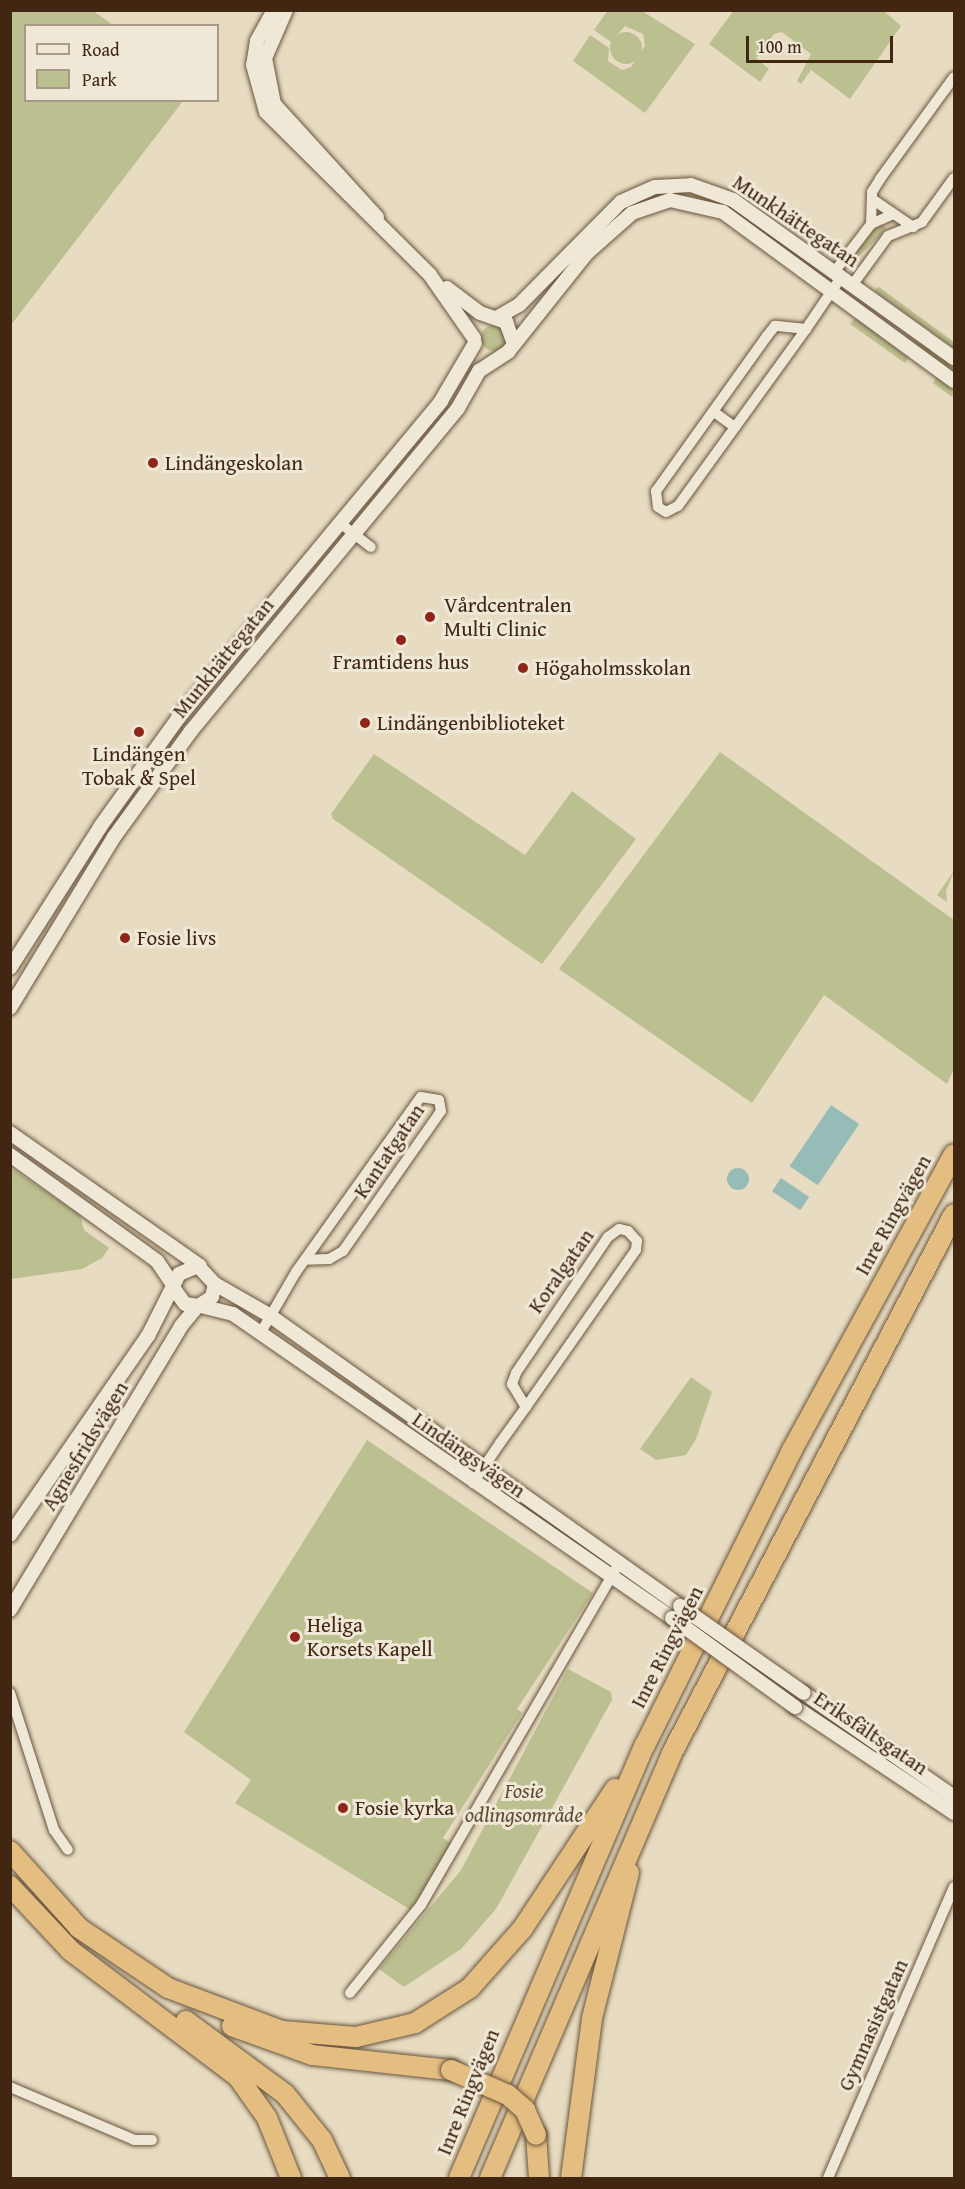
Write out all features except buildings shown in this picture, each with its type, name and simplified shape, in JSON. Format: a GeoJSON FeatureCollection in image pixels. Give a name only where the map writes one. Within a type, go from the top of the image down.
{"type":"FeatureCollection","features":[{"type":"Feature","properties":{"kind":"highway","name":"Inre Ringvägen"},"geometry":{"type":"LineString","coordinates":[[459,2178],[645,1745],[798,1440],[954,1154]]}},
{"type":"Feature","properties":{"kind":"highway"},"geometry":{"type":"LineString","coordinates":[[489,2178],[672,1753],[954,1214]]}},
{"type":"Feature","properties":{"kind":"highway"},"geometry":{"type":"LineString","coordinates":[[168,1988],[263,2025],[312,2037],[367,2036],[415,2023],[446,2006],[495,1962],[645,1745]]}},
{"type":"Feature","properties":{"kind":"highway"},"geometry":{"type":"LineString","coordinates":[[571,2178],[591,2018],[611,1928],[672,1753]]}},
{"type":"Feature","properties":{"kind":"highway"},"geometry":{"type":"LineString","coordinates":[[10,1851],[79,1928],[168,1988],[234,2027],[284,2048],[451,2070],[508,2095],[525,2110],[536,2135],[539,2178]]}},
{"type":"Feature","properties":{"kind":"highway"},"geometry":{"type":"LineString","coordinates":[[10,1886],[94,1970],[238,2077],[267,2118],[291,2178]]}},
{"type":"Feature","properties":{"kind":"highway"},"geometry":{"type":"LineString","coordinates":[[94,1970],[252,2065],[310,2124],[340,2178]]}},
{"type":"Feature","properties":{"kind":"street"},"geometry":{"type":"LineString","coordinates":[[274,10],[255,52],[253,78],[260,101],[289,139],[387,231],[430,275],[474,340],[498,358]]}},
{"type":"Feature","properties":{"kind":"street"},"geometry":{"type":"LineString","coordinates":[[286,10],[265,58],[274,104],[387,231]]}},
{"type":"Feature","properties":{"kind":"street"},"geometry":{"type":"LineString","coordinates":[[843,277],[871,224],[872,199],[880,179],[954,77]]}},
{"type":"Feature","properties":{"kind":"street"},"geometry":{"type":"LineString","coordinates":[[806,329],[775,326],[656,491],[658,507],[666,512],[678,506],[806,329],[832,291],[843,277],[888,236],[913,227],[954,178]]}},
{"type":"Feature","properties":{"kind":"street","name":"Munkhättegatan"},"geometry":{"type":"LineString","coordinates":[[10,968],[100,827],[179,717],[455,383],[474,340],[478,325],[519,304],[621,202],[669,185],[691,185],[733,200],[954,358]]}},
{"type":"Feature","properties":{"kind":"street"},"geometry":{"type":"LineString","coordinates":[[872,199],[913,227]]}},
{"type":"Feature","properties":{"kind":"street","name":"Munkhättegatan"},"geometry":{"type":"LineString","coordinates":[[10,1008],[63,917],[163,770],[458,408],[479,371],[514,344],[611,230],[644,206],[670,200],[723,212],[954,381]]}},
{"type":"Feature","properties":{"kind":"street"},"geometry":{"type":"LineString","coordinates":[[871,224],[893,214]]}},
{"type":"Feature","properties":{"kind":"street"},"geometry":{"type":"LineString","coordinates":[[888,236],[893,214]]}},
{"type":"Feature","properties":{"kind":"street"},"geometry":{"type":"LineString","coordinates":[[430,275],[510,326],[514,344]]}},
{"type":"Feature","properties":{"kind":"street"},"geometry":{"type":"LineString","coordinates":[[714,412],[735,427]]}},
{"type":"Feature","properties":{"kind":"street"},"geometry":{"type":"LineString","coordinates":[[340,523],[371,547]]}},
{"type":"Feature","properties":{"kind":"street","name":"Kantatgatan"},"geometry":{"type":"LineString","coordinates":[[260,1334],[269,1315],[305,1260],[421,1096],[439,1100],[441,1111],[343,1251],[329,1259],[305,1260]]}},
{"type":"Feature","properties":{"kind":"street","name":"Lindängsvägen"},"geometry":{"type":"LineString","coordinates":[[10,1134],[202,1268],[215,1284],[269,1315],[485,1465],[717,1631]]}},
{"type":"Feature","properties":{"kind":"street","name":"Lindängsvägen"},"geometry":{"type":"LineString","coordinates":[[10,1155],[157,1261],[185,1304],[227,1311],[473,1483],[711,1645]]}},
{"type":"Feature","properties":{"kind":"street","name":"Koralgatan"},"geometry":{"type":"LineString","coordinates":[[473,1483],[636,1250],[637,1240],[628,1231],[619,1229],[608,1237],[516,1373],[512,1384],[526,1407]]}},
{"type":"Feature","properties":{"kind":"street"},"geometry":{"type":"LineString","coordinates":[[174,1288],[182,1270],[202,1268]]}},
{"type":"Feature","properties":{"kind":"street"},"geometry":{"type":"LineString","coordinates":[[200,1306],[212,1297],[215,1284]]}},
{"type":"Feature","properties":{"kind":"street","name":"Agnesfridsvägen"},"geometry":{"type":"LineString","coordinates":[[10,1535],[131,1362],[174,1288]]}},
{"type":"Feature","properties":{"kind":"street","name":"Agnesfridsvägen"},"geometry":{"type":"LineString","coordinates":[[10,1610],[176,1334],[200,1306]]}},
{"type":"Feature","properties":{"kind":"street"},"geometry":{"type":"LineString","coordinates":[[350,1993],[421,1905],[620,1562]]}},
{"type":"Feature","properties":{"kind":"street","name":"Eriksfältsgatan"},"geometry":{"type":"LineString","coordinates":[[717,1631],[954,1797]]}},
{"type":"Feature","properties":{"kind":"street","name":"Eriksfältsgatan"},"geometry":{"type":"LineString","coordinates":[[711,1645],[795,1707],[954,1813]]}},
{"type":"Feature","properties":{"kind":"street"},"geometry":{"type":"LineString","coordinates":[[10,1692],[54,1830],[68,1850]]}},
{"type":"Feature","properties":{"kind":"street","name":"Gymnasistgatan"},"geometry":{"type":"LineString","coordinates":[[828,2178],[954,1887]]}},
{"type":"Feature","properties":{"kind":"street"},"geometry":{"type":"LineString","coordinates":[[10,2087],[134,2140],[152,2140]]}},
{"type":"Feature","properties":{"kind":"green space"},"geometry":{"type":"Polygon","coordinates":[[[608,10],[642,11],[695,44],[645,113],[573,61],[590,35],[609,48],[608,61],[622,70],[631,67],[645,46],[643,34],[625,26],[611,42],[594,30],[608,10]]]}},
{"type":"Feature","properties":{"kind":"green space"},"geometry":{"type":"Polygon","coordinates":[[[734,10],[884,11],[901,26],[850,99],[811,70],[801,84],[797,81],[811,54],[782,32],[774,34],[756,58],[769,69],[760,82],[709,44],[734,10]]]}},
{"type":"Feature","properties":{"kind":"green space"},"geometry":{"type":"Polygon","coordinates":[[[10,11],[93,11],[112,24],[24,24],[24,102],[182,102],[11,325],[10,11]]]}},
{"type":"Feature","properties":{"kind":"green space"},"geometry":{"type":"Polygon","coordinates":[[[626,32],[637,37],[642,48],[637,59],[626,64],[615,59],[610,48],[615,37],[626,32]]]}},
{"type":"Feature","properties":{"kind":"green space"},"geometry":{"type":"Polygon","coordinates":[[[683,189],[725,201],[819,267],[815,272],[717,203],[682,195],[652,199],[651,194],[683,189]]]}},
{"type":"Feature","properties":{"kind":"green space"},"geometry":{"type":"Polygon","coordinates":[[[881,223],[887,229],[856,260],[850,254],[881,223]]]}},
{"type":"Feature","properties":{"kind":"green space"},"geometry":{"type":"Polygon","coordinates":[[[879,287],[954,342],[954,348],[874,290],[879,287]]]}},
{"type":"Feature","properties":{"kind":"green space"},"geometry":{"type":"Polygon","coordinates":[[[855,318],[909,358],[905,363],[850,324],[855,318]]]}},
{"type":"Feature","properties":{"kind":"green space"},"geometry":{"type":"Polygon","coordinates":[[[494,325],[503,329],[507,338],[503,347],[494,351],[485,347],[481,338],[485,329],[494,325]]]}},
{"type":"Feature","properties":{"kind":"green space"},"geometry":{"type":"Polygon","coordinates":[[[908,337],[954,364],[954,373],[906,338],[908,337]]]}},
{"type":"Feature","properties":{"kind":"green space"},"geometry":{"type":"Polygon","coordinates":[[[937,377],[954,390],[952,397],[933,383],[937,377]]]}},
{"type":"Feature","properties":{"kind":"green space"},"geometry":{"type":"Polygon","coordinates":[[[720,752],[954,920],[954,1069],[947,1084],[824,995],[752,1103],[559,969],[720,752]]]}},
{"type":"Feature","properties":{"kind":"green space"},"geometry":{"type":"Polygon","coordinates":[[[374,754],[525,855],[572,791],[636,839],[542,964],[333,819],[331,814],[374,754]]]}},
{"type":"Feature","properties":{"kind":"green space"},"geometry":{"type":"Polygon","coordinates":[[[954,871],[946,891],[947,902],[937,895],[954,871]]]}},
{"type":"Feature","properties":{"kind":"green space"},"geometry":{"type":"Polygon","coordinates":[[[11,1168],[80,1215],[84,1230],[109,1248],[102,1258],[82,1269],[11,1279],[11,1168]]]}},
{"type":"Feature","properties":{"kind":"green space"},"geometry":{"type":"Polygon","coordinates":[[[691,1377],[712,1392],[696,1439],[686,1455],[656,1460],[640,1449],[691,1377]]]}},
{"type":"Feature","properties":{"kind":"green space"},"geometry":{"type":"Polygon","coordinates":[[[367,1440],[593,1593],[517,1709],[522,1713],[443,1838],[452,1844],[411,1910],[235,1803],[251,1780],[184,1732],[367,1440]]]}},
{"type":"Feature","properties":{"kind":"green space","name":"Fosie odlingsområde"},"geometry":{"type":"Polygon","coordinates":[[[568,1669],[611,1692],[612,1700],[496,1909],[461,1949],[404,1987],[379,1969],[461,1870],[568,1669]]]}},
{"type":"Feature","properties":{"kind":"water"},"geometry":{"type":"Polygon","coordinates":[[[831,1105],[859,1124],[818,1185],[790,1166],[831,1105]]]}},
{"type":"Feature","properties":{"kind":"water"},"geometry":{"type":"Polygon","coordinates":[[[738,1168],[746,1171],[749,1179],[746,1187],[738,1190],[730,1187],[727,1179],[730,1171],[738,1168]]]}},
{"type":"Feature","properties":{"kind":"water"},"geometry":{"type":"Polygon","coordinates":[[[781,1178],[809,1197],[800,1210],[772,1191],[781,1178]]]}},
{"type":"Feature","properties":{"kind":"place","name":"Lindängeskolan"},"geometry":{"type":"Point","coordinates":[153,463]}},
{"type":"Feature","properties":{"kind":"place","name":"Vårdcentralen Multi Clinic"},"geometry":{"type":"Point","coordinates":[430,617]}},
{"type":"Feature","properties":{"kind":"place","name":"Framtidens hus"},"geometry":{"type":"Point","coordinates":[401,640]}},
{"type":"Feature","properties":{"kind":"place","name":"Högaholmsskolan"},"geometry":{"type":"Point","coordinates":[523,668]}},
{"type":"Feature","properties":{"kind":"place","name":"Lindängenbiblioteket"},"geometry":{"type":"Point","coordinates":[365,723]}},
{"type":"Feature","properties":{"kind":"place","name":"Lindängen Tobak & Spel"},"geometry":{"type":"Point","coordinates":[139,732]}},
{"type":"Feature","properties":{"kind":"place","name":"Fosie livs"},"geometry":{"type":"Point","coordinates":[125,938]}},
{"type":"Feature","properties":{"kind":"place","name":"Heliga Korsets Kapell"},"geometry":{"type":"Point","coordinates":[295,1637]}},
{"type":"Feature","properties":{"kind":"place","name":"Fosie kyrka"},"geometry":{"type":"Point","coordinates":[343,1808]}}]}
